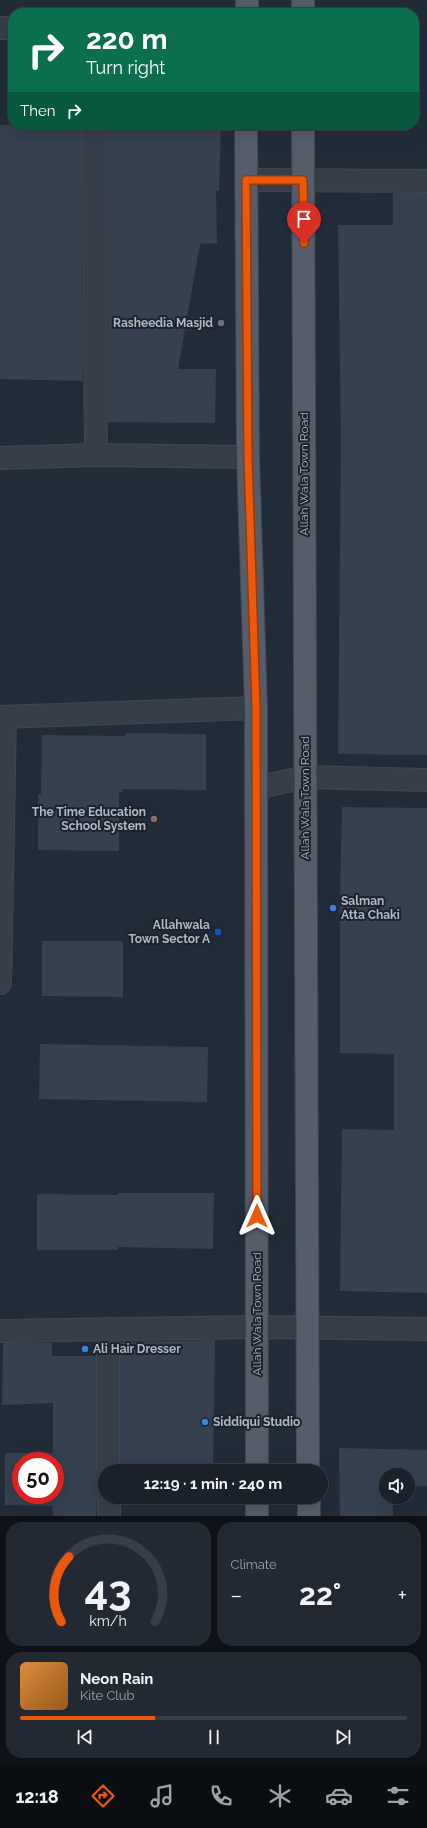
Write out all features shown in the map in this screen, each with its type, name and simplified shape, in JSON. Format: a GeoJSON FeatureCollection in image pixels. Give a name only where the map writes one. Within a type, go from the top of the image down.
{"type":"FeatureCollection","features":[{"type":"Feature","properties":{"kind":"main road","name":"Allah Wala Town Road"},"geometry":{"type":"LineString","coordinates":[[246,130],[248,457],[256,708],[257,1464]]}},
{"type":"Feature","properties":{"kind":"main road","name":"Allah Wala Town Road"},"geometry":{"type":"LineString","coordinates":[[303,130],[308,1464]]}},
{"type":"Feature","properties":{"kind":"main road"},"geometry":{"type":"LineString","coordinates":[[257,1504],[257,1516]]}},
{"type":"Feature","properties":{"kind":"main road"},"geometry":{"type":"LineString","coordinates":[[308,1504],[309,1516]]}},
{"type":"Feature","properties":{"kind":"street"},"geometry":{"type":"LineString","coordinates":[[94,130],[96,455]]}},
{"type":"Feature","properties":{"kind":"street"},"geometry":{"type":"LineString","coordinates":[[246,180],[427,181]]}},
{"type":"Feature","properties":{"kind":"street"},"geometry":{"type":"LineString","coordinates":[[0,458],[96,455],[248,457]]}},
{"type":"Feature","properties":{"kind":"street"},"geometry":{"type":"LineString","coordinates":[[0,983],[2,717],[256,708]]}},
{"type":"Feature","properties":{"kind":"street"},"geometry":{"type":"LineString","coordinates":[[256,788],[305,777],[427,780]]}},
{"type":"Feature","properties":{"kind":"street"},"geometry":{"type":"LineString","coordinates":[[0,1331],[257,1327],[427,1329]]}},
{"type":"Feature","properties":{"kind":"street"},"geometry":{"type":"LineString","coordinates":[[108,1330],[108,1464]]}},
{"type":"Feature","properties":{"kind":"street"},"geometry":{"type":"LineString","coordinates":[[109,1504],[109,1516]]}},
{"type":"Feature","properties":{"kind":"building"},"geometry":{"type":"Polygon","coordinates":[[[0,125],[8,125],[8,130],[82,130],[83,381],[0,379],[0,125]]]}},
{"type":"Feature","properties":{"kind":"building"},"geometry":{"type":"Polygon","coordinates":[[[106,130],[221,130],[219,191],[216,191],[217,243],[200,244],[178,369],[216,369],[215,423],[108,422],[106,130]]]}},
{"type":"Feature","properties":{"kind":"building"},"geometry":{"type":"Polygon","coordinates":[[[393,193],[427,193],[427,755],[338,754],[341,442],[338,225],[393,225],[393,193]]]}},
{"type":"Feature","properties":{"kind":"building"},"geometry":{"type":"Polygon","coordinates":[[[125,733],[206,734],[206,790],[122,789],[122,792],[119,792],[119,851],[38,850],[38,794],[41,794],[42,735],[125,736],[125,733]]]}},
{"type":"Feature","properties":{"kind":"building"},"geometry":{"type":"Polygon","coordinates":[[[342,807],[427,808],[427,1293],[340,1291],[342,1129],[394,1130],[394,1054],[340,1053],[340,897],[342,807]]]}},
{"type":"Feature","properties":{"kind":"building"},"geometry":{"type":"Polygon","coordinates":[[[42,941],[123,941],[123,997],[42,996],[42,941]]]}},
{"type":"Feature","properties":{"kind":"building"},"geometry":{"type":"Polygon","coordinates":[[[40,1044],[208,1047],[207,1102],[39,1099],[40,1044]]]}},
{"type":"Feature","properties":{"kind":"building"},"geometry":{"type":"Polygon","coordinates":[[[118,1193],[214,1193],[213,1249],[118,1247],[118,1250],[37,1250],[37,1194],[118,1195],[118,1193]]]}},
{"type":"Feature","properties":{"kind":"building"},"geometry":{"type":"Polygon","coordinates":[[[215,1340],[213,1464],[120,1464],[120,1342],[215,1340]]]}},
{"type":"Feature","properties":{"kind":"building"},"geometry":{"type":"Polygon","coordinates":[[[3,1343],[52,1343],[52,1356],[96,1356],[96,1471],[98,1490],[96,1516],[53,1516],[52,1506],[5,1505],[5,1453],[12,1453],[12,1504],[64,1504],[64,1452],[53,1452],[53,1403],[2,1405],[3,1343]]]}},
{"type":"Feature","properties":{"kind":"building"},"geometry":{"type":"Polygon","coordinates":[[[339,1448],[427,1450],[427,1486],[415,1486],[415,1468],[379,1468],[379,1504],[393,1504],[393,1516],[340,1516],[339,1448]]]}},
{"type":"Feature","properties":{"kind":"place","name":"Rasheedia Masjid"},"geometry":{"type":"Point","coordinates":[221,323]}},
{"type":"Feature","properties":{"kind":"place","name":"The Time Education School System"},"geometry":{"type":"Point","coordinates":[154,819]}},
{"type":"Feature","properties":{"kind":"place","name":"Salman Atta Chaki"},"geometry":{"type":"Point","coordinates":[333,908]}},
{"type":"Feature","properties":{"kind":"place","name":"Allahwala Town Sector A"},"geometry":{"type":"Point","coordinates":[218,932]}},
{"type":"Feature","properties":{"kind":"place","name":"Ali Hair Dresser"},"geometry":{"type":"Point","coordinates":[85,1349]}},
{"type":"Feature","properties":{"kind":"place","name":"Siddiqui Studio"},"geometry":{"type":"Point","coordinates":[205,1422]}},
{"type":"Feature","properties":{"kind":"route"},"geometry":{"type":"LineString","coordinates":[[257,1216],[256,708],[248,457],[246,180],[303,180],[304,243]]}}]}
